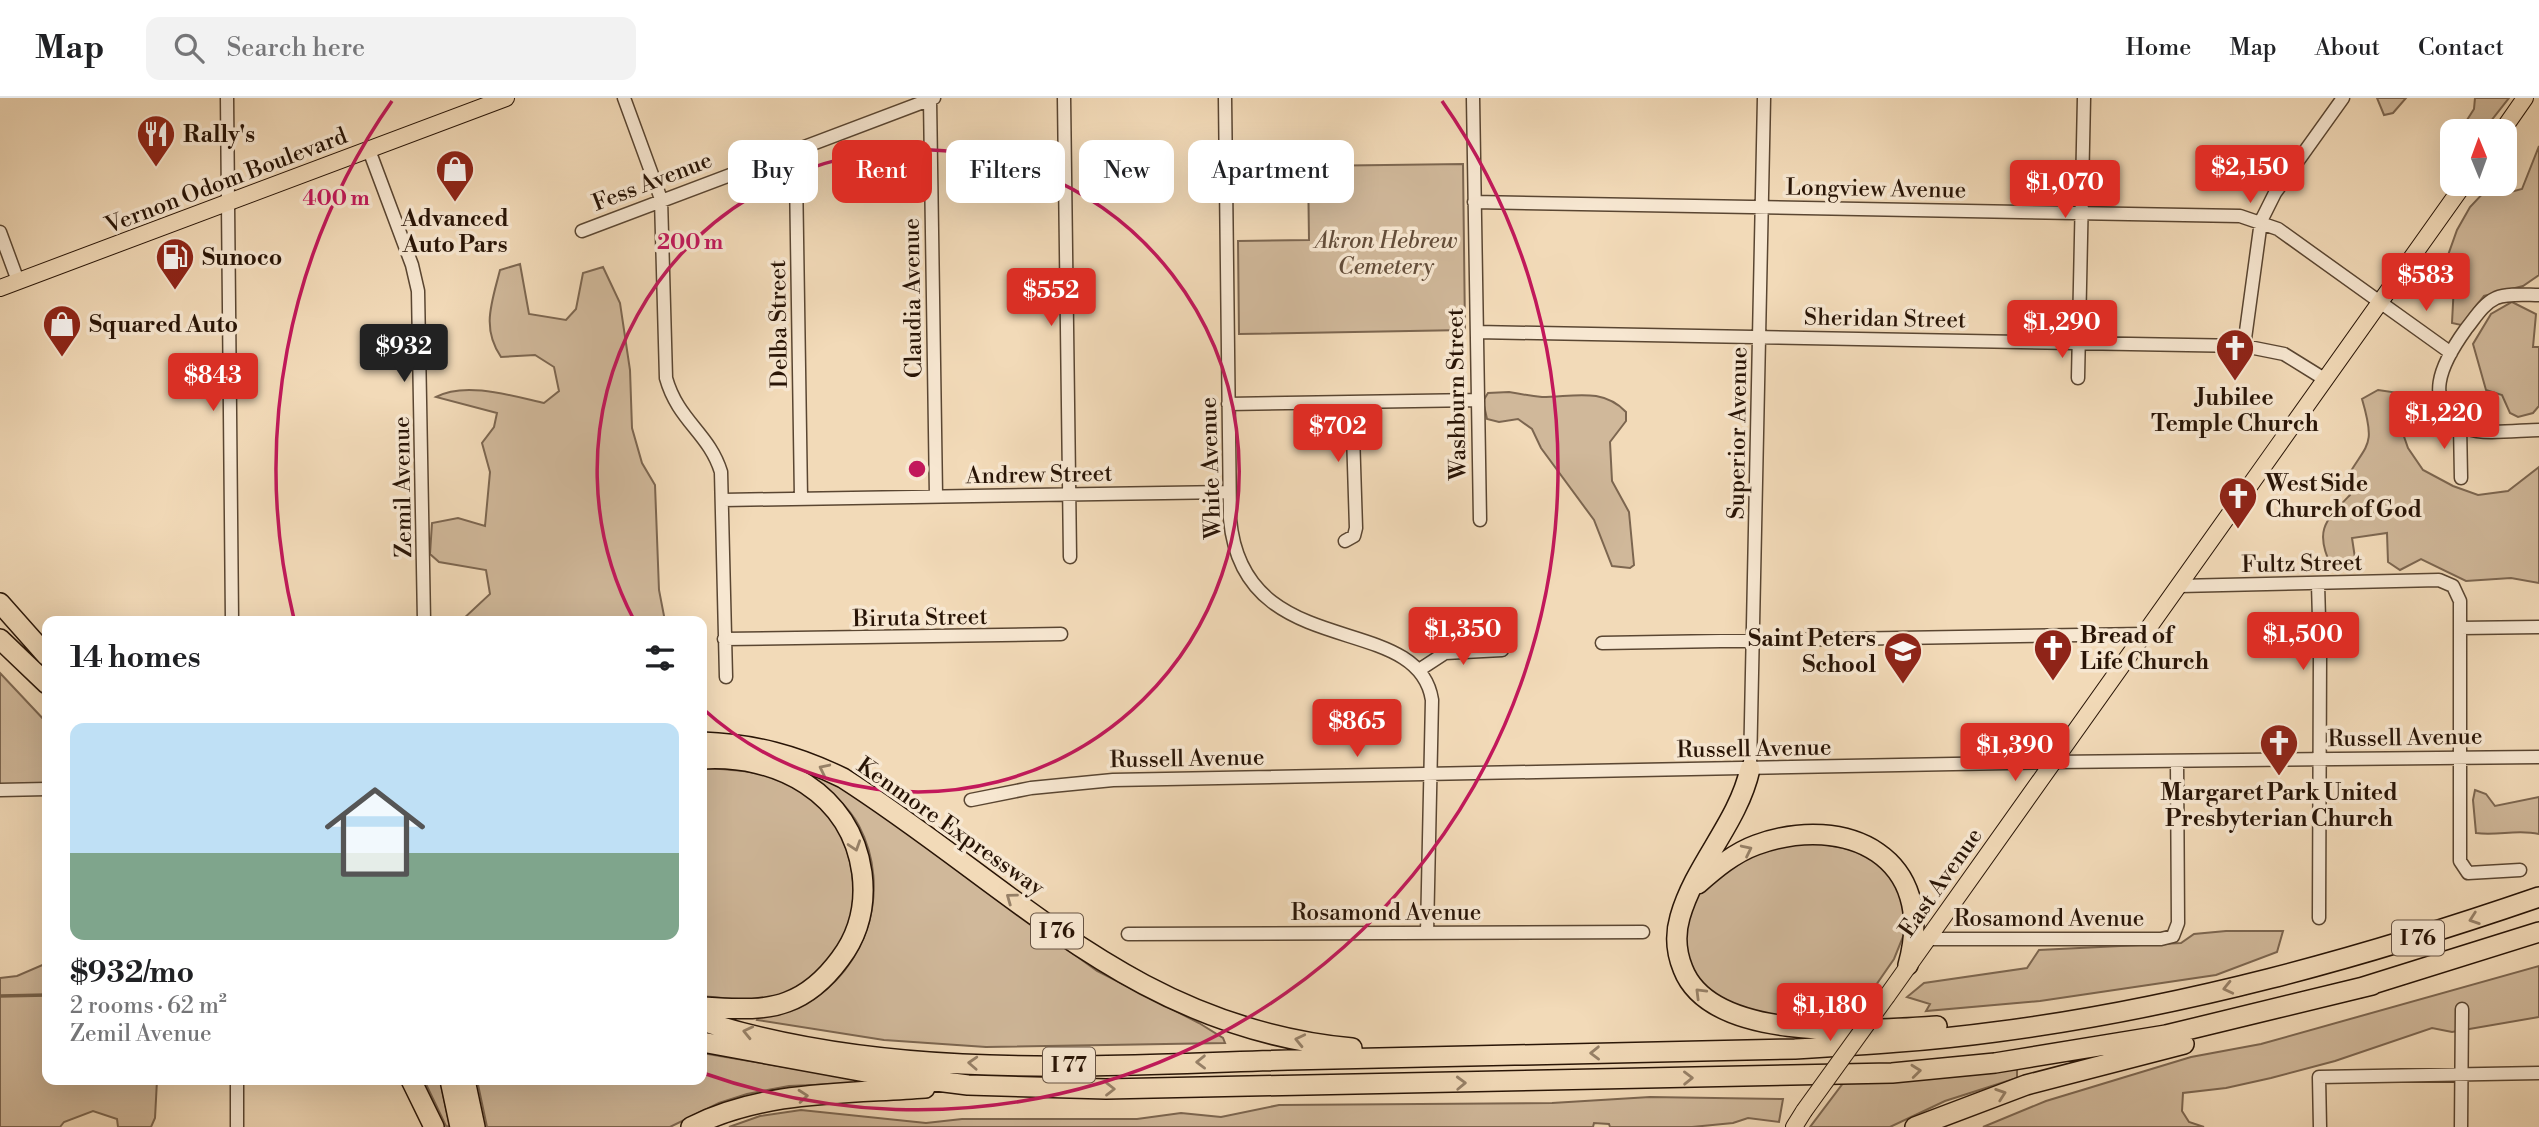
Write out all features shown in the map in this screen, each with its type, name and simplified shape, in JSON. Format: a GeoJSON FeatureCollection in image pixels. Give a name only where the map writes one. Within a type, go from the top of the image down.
{"type":"FeatureCollection","features":[{"type":"Feature","properties":{"kind":"highway"},"geometry":{"type":"LineString","coordinates":[[0,603],[42,650]]}},
{"type":"Feature","properties":{"kind":"highway"},"geometry":{"type":"LineString","coordinates":[[0,639],[42,679]]}},
{"type":"Feature","properties":{"kind":"highway","name":"Kenmore Expressway"},"geometry":{"type":"LineString","coordinates":[[707,742],[749,745],[777,751],[805,760],[843,778],[1087,953],[1181,1005],[1233,1025],[1323,1045],[1440,1056]]}},
{"type":"Feature","properties":{"kind":"highway"},"geometry":{"type":"LineString","coordinates":[[707,759],[747,760],[780,769],[802,779],[822,795],[848,827],[856,847],[864,885],[860,920],[853,937],[833,968],[804,995],[784,1003],[746,1009],[707,1007]]}},
{"type":"Feature","properties":{"kind":"highway"},"geometry":{"type":"LineString","coordinates":[[1750,769],[1742,798],[1684,905],[1677,933],[1680,961],[1686,976],[1711,1004],[1749,1021],[1850,1030],[2077,1019]]}},
{"type":"Feature","properties":{"kind":"highway"},"geometry":{"type":"LineString","coordinates":[[1692,890],[1743,851],[1780,838],[1818,835],[1861,844],[1894,865],[1911,893],[1914,915],[1908,965]]}},
{"type":"Feature","properties":{"kind":"highway","name":"I 76"},"geometry":{"type":"LineString","coordinates":[[1440,1056],[1864,1045],[1998,1032],[2205,994],[2334,963],[2539,897]]}},
{"type":"Feature","properties":{"kind":"highway","name":"I 76"},"geometry":{"type":"LineString","coordinates":[[691,1127],[730,1110],[785,1097],[968,1085],[1106,1089],[1892,1073],[1995,1063],[2166,1035],[2372,985],[2539,932]]}},
{"type":"Feature","properties":{"kind":"highway"},"geometry":{"type":"LineString","coordinates":[[1914,1127],[2026,1085],[2212,1036],[2372,985]]}},
{"type":"Feature","properties":{"kind":"highway","name":"I 77"},"geometry":{"type":"LineString","coordinates":[[707,1022],[810,1046],[898,1058],[978,1063],[1091,1065],[1440,1056]]}},
{"type":"Feature","properties":{"kind":"highway"},"geometry":{"type":"LineString","coordinates":[[707,1043],[865,1072],[968,1085]]}},
{"type":"Feature","properties":{"kind":"highway"},"geometry":{"type":"LineString","coordinates":[[413,1085],[434,1127]]}},
{"type":"Feature","properties":{"kind":"highway"},"geometry":{"type":"LineString","coordinates":[[451,1085],[460,1127]]}},
{"type":"Feature","properties":{"kind":"highway"},"geometry":{"type":"LineString","coordinates":[[466,1085],[475,1127]]}},
{"type":"Feature","properties":{"kind":"main road","name":"Vernon Odom Boulevard"},"geometry":{"type":"LineString","coordinates":[[0,288],[506,98]]}},
{"type":"Feature","properties":{"kind":"main road"},"geometry":{"type":"LineString","coordinates":[[2510,119],[2525,98]]}},
{"type":"Feature","properties":{"kind":"main road","name":"East Avenue"},"geometry":{"type":"LineString","coordinates":[[1794,1127],[2455,196]]}},
{"type":"Feature","properties":{"kind":"street"},"geometry":{"type":"LineString","coordinates":[[227,98],[232,616]]}},
{"type":"Feature","properties":{"kind":"street"},"geometry":{"type":"LineString","coordinates":[[624,98],[660,199],[666,378],[684,418],[705,440],[718,460],[723,500],[726,677]]}},
{"type":"Feature","properties":{"kind":"street"},"geometry":{"type":"LineString","coordinates":[[1063,98],[1070,557]]}},
{"type":"Feature","properties":{"kind":"street","name":"White Avenue"},"geometry":{"type":"LineString","coordinates":[[1225,98],[1229,492],[1234,550],[1253,588],[1282,610],[1407,660],[1419,670]]}},
{"type":"Feature","properties":{"kind":"street","name":"Washburn Street"},"geometry":{"type":"LineString","coordinates":[[1473,98],[1480,520]]}},
{"type":"Feature","properties":{"kind":"street","name":"Superior Avenue"},"geometry":{"type":"LineString","coordinates":[[1750,769],[1764,98]]}},
{"type":"Feature","properties":{"kind":"street"},"geometry":{"type":"LineString","coordinates":[[2078,378],[2084,98]]}},
{"type":"Feature","properties":{"kind":"street"},"geometry":{"type":"LineString","coordinates":[[2244,346],[2260,221],[2275,193],[2343,98]]}},
{"type":"Feature","properties":{"kind":"street","name":"Fess Avenue"},"geometry":{"type":"LineString","coordinates":[[818,141],[932,99]]}},
{"type":"Feature","properties":{"kind":"street","name":"Claudia Avenue"},"geometry":{"type":"LineString","coordinates":[[932,99],[936,496]]}},
{"type":"Feature","properties":{"kind":"street","name":"Zemil Avenue"},"geometry":{"type":"LineString","coordinates":[[369,150],[412,265],[418,291],[424,616]]}},
{"type":"Feature","properties":{"kind":"street","name":"Fess Avenue"},"geometry":{"type":"LineString","coordinates":[[582,230],[728,174]]}},
{"type":"Feature","properties":{"kind":"street","name":"Longview Avenue"},"geometry":{"type":"LineString","coordinates":[[1474,202],[2240,216],[2278,229],[2451,353]]}},
{"type":"Feature","properties":{"kind":"street","name":"Delba Street"},"geometry":{"type":"LineString","coordinates":[[796,203],[801,498]]}},
{"type":"Feature","properties":{"kind":"street"},"geometry":{"type":"LineString","coordinates":[[0,232],[18,281]]}},
{"type":"Feature","properties":{"kind":"street"},"geometry":{"type":"LineString","coordinates":[[2539,295],[2504,296],[2489,302],[2451,353],[2440,373],[2440,394],[2448,412],[2460,424],[2473,431],[2539,430]]}},
{"type":"Feature","properties":{"kind":"street","name":"Sheridan Street"},"geometry":{"type":"LineString","coordinates":[[1476,332],[2244,346],[2284,354],[2326,380]]}},
{"type":"Feature","properties":{"kind":"street"},"geometry":{"type":"LineString","coordinates":[[1228,404],[1477,400]]}},
{"type":"Feature","properties":{"kind":"street"},"geometry":{"type":"LineString","coordinates":[[1345,541],[1354,537],[1356,528],[1352,402]]}},
{"type":"Feature","properties":{"kind":"street"},"geometry":{"type":"LineString","coordinates":[[2460,424],[2461,478]]}},
{"type":"Feature","properties":{"kind":"street","name":"Andrew Street"},"geometry":{"type":"LineString","coordinates":[[723,500],[1229,492]]}},
{"type":"Feature","properties":{"kind":"street","name":"Fultz Street"},"geometry":{"type":"LineString","coordinates":[[2179,586],[2444,581],[2457,591],[2460,601],[2460,628]]}},
{"type":"Feature","properties":{"kind":"street"},"geometry":{"type":"LineString","coordinates":[[2318,584],[2319,918]]}},
{"type":"Feature","properties":{"kind":"street"},"geometry":{"type":"LineString","coordinates":[[2520,870],[2468,873],[2460,861],[2460,628],[2539,627]]}},
{"type":"Feature","properties":{"kind":"street","name":"Biruta Street"},"geometry":{"type":"LineString","coordinates":[[724,639],[1061,634]]}},
{"type":"Feature","properties":{"kind":"street"},"geometry":{"type":"LineString","coordinates":[[1602,643],[2145,634]]}},
{"type":"Feature","properties":{"kind":"street"},"geometry":{"type":"LineString","coordinates":[[1427,933],[1432,700],[1428,684],[1419,670],[1445,653],[1502,650]]}},
{"type":"Feature","properties":{"kind":"street","name":"Russell Avenue"},"geometry":{"type":"LineString","coordinates":[[971,800],[1031,788],[1113,780],[2054,762],[2539,757]]}},
{"type":"Feature","properties":{"kind":"street","name":"Rosamond Avenue"},"geometry":{"type":"LineString","coordinates":[[1928,939],[2170,938],[2178,923],[2176,761]]}},
{"type":"Feature","properties":{"kind":"street"},"geometry":{"type":"LineString","coordinates":[[0,790],[42,789]]}},
{"type":"Feature","properties":{"kind":"street","name":"Rosamond Avenue"},"geometry":{"type":"LineString","coordinates":[[1128,934],[1643,932]]}},
{"type":"Feature","properties":{"kind":"street"},"geometry":{"type":"LineString","coordinates":[[2461,1127],[2462,1009]]}},
{"type":"Feature","properties":{"kind":"street"},"geometry":{"type":"LineString","coordinates":[[2319,1127],[2319,1077],[2539,1073]]}},
{"type":"Feature","properties":{"kind":"street"},"geometry":{"type":"LineString","coordinates":[[237,1085],[237,1127]]}},
{"type":"Feature","properties":{"kind":"green space"},"geometry":{"type":"Polygon","coordinates":[[[2377,98],[2406,98],[2393,113],[2384,115],[2377,98]]]}},
{"type":"Feature","properties":{"kind":"green space"},"geometry":{"type":"Polygon","coordinates":[[[2475,98],[2509,98],[2492,119],[2468,119],[2474,109],[2475,98]]]}},
{"type":"Feature","properties":{"kind":"green space"},"geometry":{"type":"Polygon","coordinates":[[[2539,146],[2539,275],[2523,286],[2484,296],[2461,325],[2452,323],[2454,284],[2447,258],[2457,230],[2470,207],[2480,196],[2517,196],[2517,190],[2522,189],[2539,146]]]}},
{"type":"Feature","properties":{"kind":"green space","name":"Akron Hebrew Cemetery"},"geometry":{"type":"Polygon","coordinates":[[[1463,164],[1465,330],[1239,334],[1238,241],[1309,240],[1308,203],[1354,203],[1354,165],[1463,164]]]}},
{"type":"Feature","properties":{"kind":"green space"},"geometry":{"type":"Polygon","coordinates":[[[520,264],[529,314],[566,320],[576,309],[583,273],[603,267],[620,303],[630,370],[632,428],[642,463],[655,485],[659,590],[664,616],[466,616],[490,594],[486,570],[439,562],[430,554],[432,523],[458,518],[485,526],[490,472],[482,443],[494,427],[497,413],[436,397],[448,392],[475,390],[544,403],[559,391],[554,367],[535,355],[501,357],[495,346],[491,336],[490,315],[500,270],[520,264]]]}},
{"type":"Feature","properties":{"kind":"green space"},"geometry":{"type":"Polygon","coordinates":[[[2512,302],[2536,314],[2533,347],[2539,347],[2539,406],[2533,413],[2518,417],[2510,413],[2502,395],[2486,390],[2473,344],[2491,314],[2512,302]]]}},
{"type":"Feature","properties":{"kind":"green space"},"geometry":{"type":"Polygon","coordinates":[[[2378,390],[2399,393],[2400,425],[2408,448],[2423,470],[2453,486],[2478,495],[2508,491],[2539,467],[2539,583],[2511,578],[2466,581],[2421,559],[2400,570],[2388,562],[2387,533],[2352,538],[2355,558],[2332,568],[2324,545],[2325,528],[2328,520],[2350,495],[2344,483],[2367,445],[2369,428],[2362,399],[2378,390]]]}},
{"type":"Feature","properties":{"kind":"green space"},"geometry":{"type":"Polygon","coordinates":[[[1509,392],[1542,397],[1597,396],[1617,404],[1626,412],[1626,421],[1610,442],[1612,481],[1629,512],[1634,565],[1630,568],[1612,566],[1594,520],[1541,448],[1532,429],[1518,419],[1499,422],[1487,419],[1483,401],[1488,393],[1509,392]]]}},
{"type":"Feature","properties":{"kind":"green space"},"geometry":{"type":"Polygon","coordinates":[[[0,673],[42,718],[42,783],[0,785],[0,673]]]}},
{"type":"Feature","properties":{"kind":"green space"},"geometry":{"type":"Polygon","coordinates":[[[798,765],[828,778],[857,797],[1097,971],[1199,1023],[1223,1038],[1225,1043],[986,1047],[884,1040],[757,1020],[759,1016],[805,1004],[827,989],[845,970],[858,949],[868,926],[873,901],[869,850],[859,826],[840,800],[798,765]]]}},
{"type":"Feature","properties":{"kind":"green space"},"geometry":{"type":"Polygon","coordinates":[[[707,768],[771,776],[808,794],[833,820],[848,853],[852,871],[849,924],[845,934],[817,973],[784,995],[749,999],[707,996],[707,768]]]}},
{"type":"Feature","properties":{"kind":"green space"},"geometry":{"type":"Polygon","coordinates":[[[2475,790],[2486,794],[2495,806],[2539,797],[2539,834],[2476,833],[2473,800],[2475,790]]]}},
{"type":"Feature","properties":{"kind":"green space"},"geometry":{"type":"Polygon","coordinates":[[[1802,840],[1868,853],[1898,879],[1907,927],[1894,959],[1849,1024],[1798,1022],[1728,1006],[1692,975],[1683,927],[1690,906],[1700,892],[1747,855],[1802,840]]]}},
{"type":"Feature","properties":{"kind":"green space"},"geometry":{"type":"Polygon","coordinates":[[[2283,931],[2277,952],[2216,975],[2040,1001],[1926,1011],[1930,1004],[1907,997],[1924,983],[2027,968],[2039,950],[2181,943],[2194,934],[2283,931]]]}},
{"type":"Feature","properties":{"kind":"green space"},"geometry":{"type":"Polygon","coordinates":[[[42,965],[42,1085],[157,1085],[155,1118],[151,1127],[118,1127],[117,1119],[93,1111],[64,1122],[60,1127],[0,1127],[0,978],[17,976],[42,965]]]}},
{"type":"Feature","properties":{"kind":"green space"},"geometry":{"type":"Polygon","coordinates":[[[2539,966],[2539,1017],[2452,1032],[2432,1028],[2335,1061],[2271,1078],[2226,1088],[2183,1093],[2182,1111],[2189,1122],[2204,1127],[1983,1127],[2046,1101],[2191,1057],[2261,1044],[2539,966]]]}},
{"type":"Feature","properties":{"kind":"green space"},"geometry":{"type":"Polygon","coordinates":[[[707,1054],[862,1080],[861,1083],[789,1086],[747,1094],[719,1103],[670,1127],[487,1127],[478,1085],[707,1085],[707,1054]]]}},
{"type":"Feature","properties":{"kind":"green space"},"geometry":{"type":"Polygon","coordinates":[[[2017,1069],[2017,1078],[1945,1101],[1890,1127],[1810,1127],[1844,1082],[2017,1069]]]}},
{"type":"Feature","properties":{"kind":"green space"},"geometry":{"type":"Polygon","coordinates":[[[426,1085],[441,1085],[450,1127],[446,1126],[426,1085]]]}},
{"type":"Feature","properties":{"kind":"green space"},"geometry":{"type":"Polygon","coordinates":[[[1650,1097],[1783,1099],[1779,1122],[1748,1118],[1733,1123],[1692,1127],[1610,1127],[1609,1124],[1594,1123],[1593,1127],[729,1127],[760,1116],[801,1110],[926,1123],[962,1119],[1137,1119],[1181,1113],[1221,1117],[1279,1105],[1552,1103],[1650,1097]]]}},
{"type":"Feature","properties":{"kind":"waterway"},"geometry":{"type":"LineString","coordinates":[[0,996],[42,995]]}},
{"type":"Feature","properties":{"kind":"place","name":"Rally's"},"geometry":{"type":"Point","coordinates":[156,168]}},
{"type":"Feature","properties":{"kind":"place","name":"Advanced Auto Pars"},"geometry":{"type":"Point","coordinates":[455,203]}},
{"type":"Feature","properties":{"kind":"place","name":"Sunoco"},"geometry":{"type":"Point","coordinates":[175,291]}},
{"type":"Feature","properties":{"kind":"place","name":"Squared Auto"},"geometry":{"type":"Point","coordinates":[62,358]}},
{"type":"Feature","properties":{"kind":"place","name":"Jubilee Temple Church"},"geometry":{"type":"Point","coordinates":[2235,382]}},
{"type":"Feature","properties":{"kind":"place","name":"West Side Church of God"},"geometry":{"type":"Point","coordinates":[2238,530]}},
{"type":"Feature","properties":{"kind":"place","name":"Bread of Life Church"},"geometry":{"type":"Point","coordinates":[2053,682]}},
{"type":"Feature","properties":{"kind":"place","name":"Saint Peters School"},"geometry":{"type":"Point","coordinates":[1903,685]}},
{"type":"Feature","properties":{"kind":"place","name":"Margaret Park United Presbyterian Church"},"geometry":{"type":"Point","coordinates":[2279,777]}}]}
